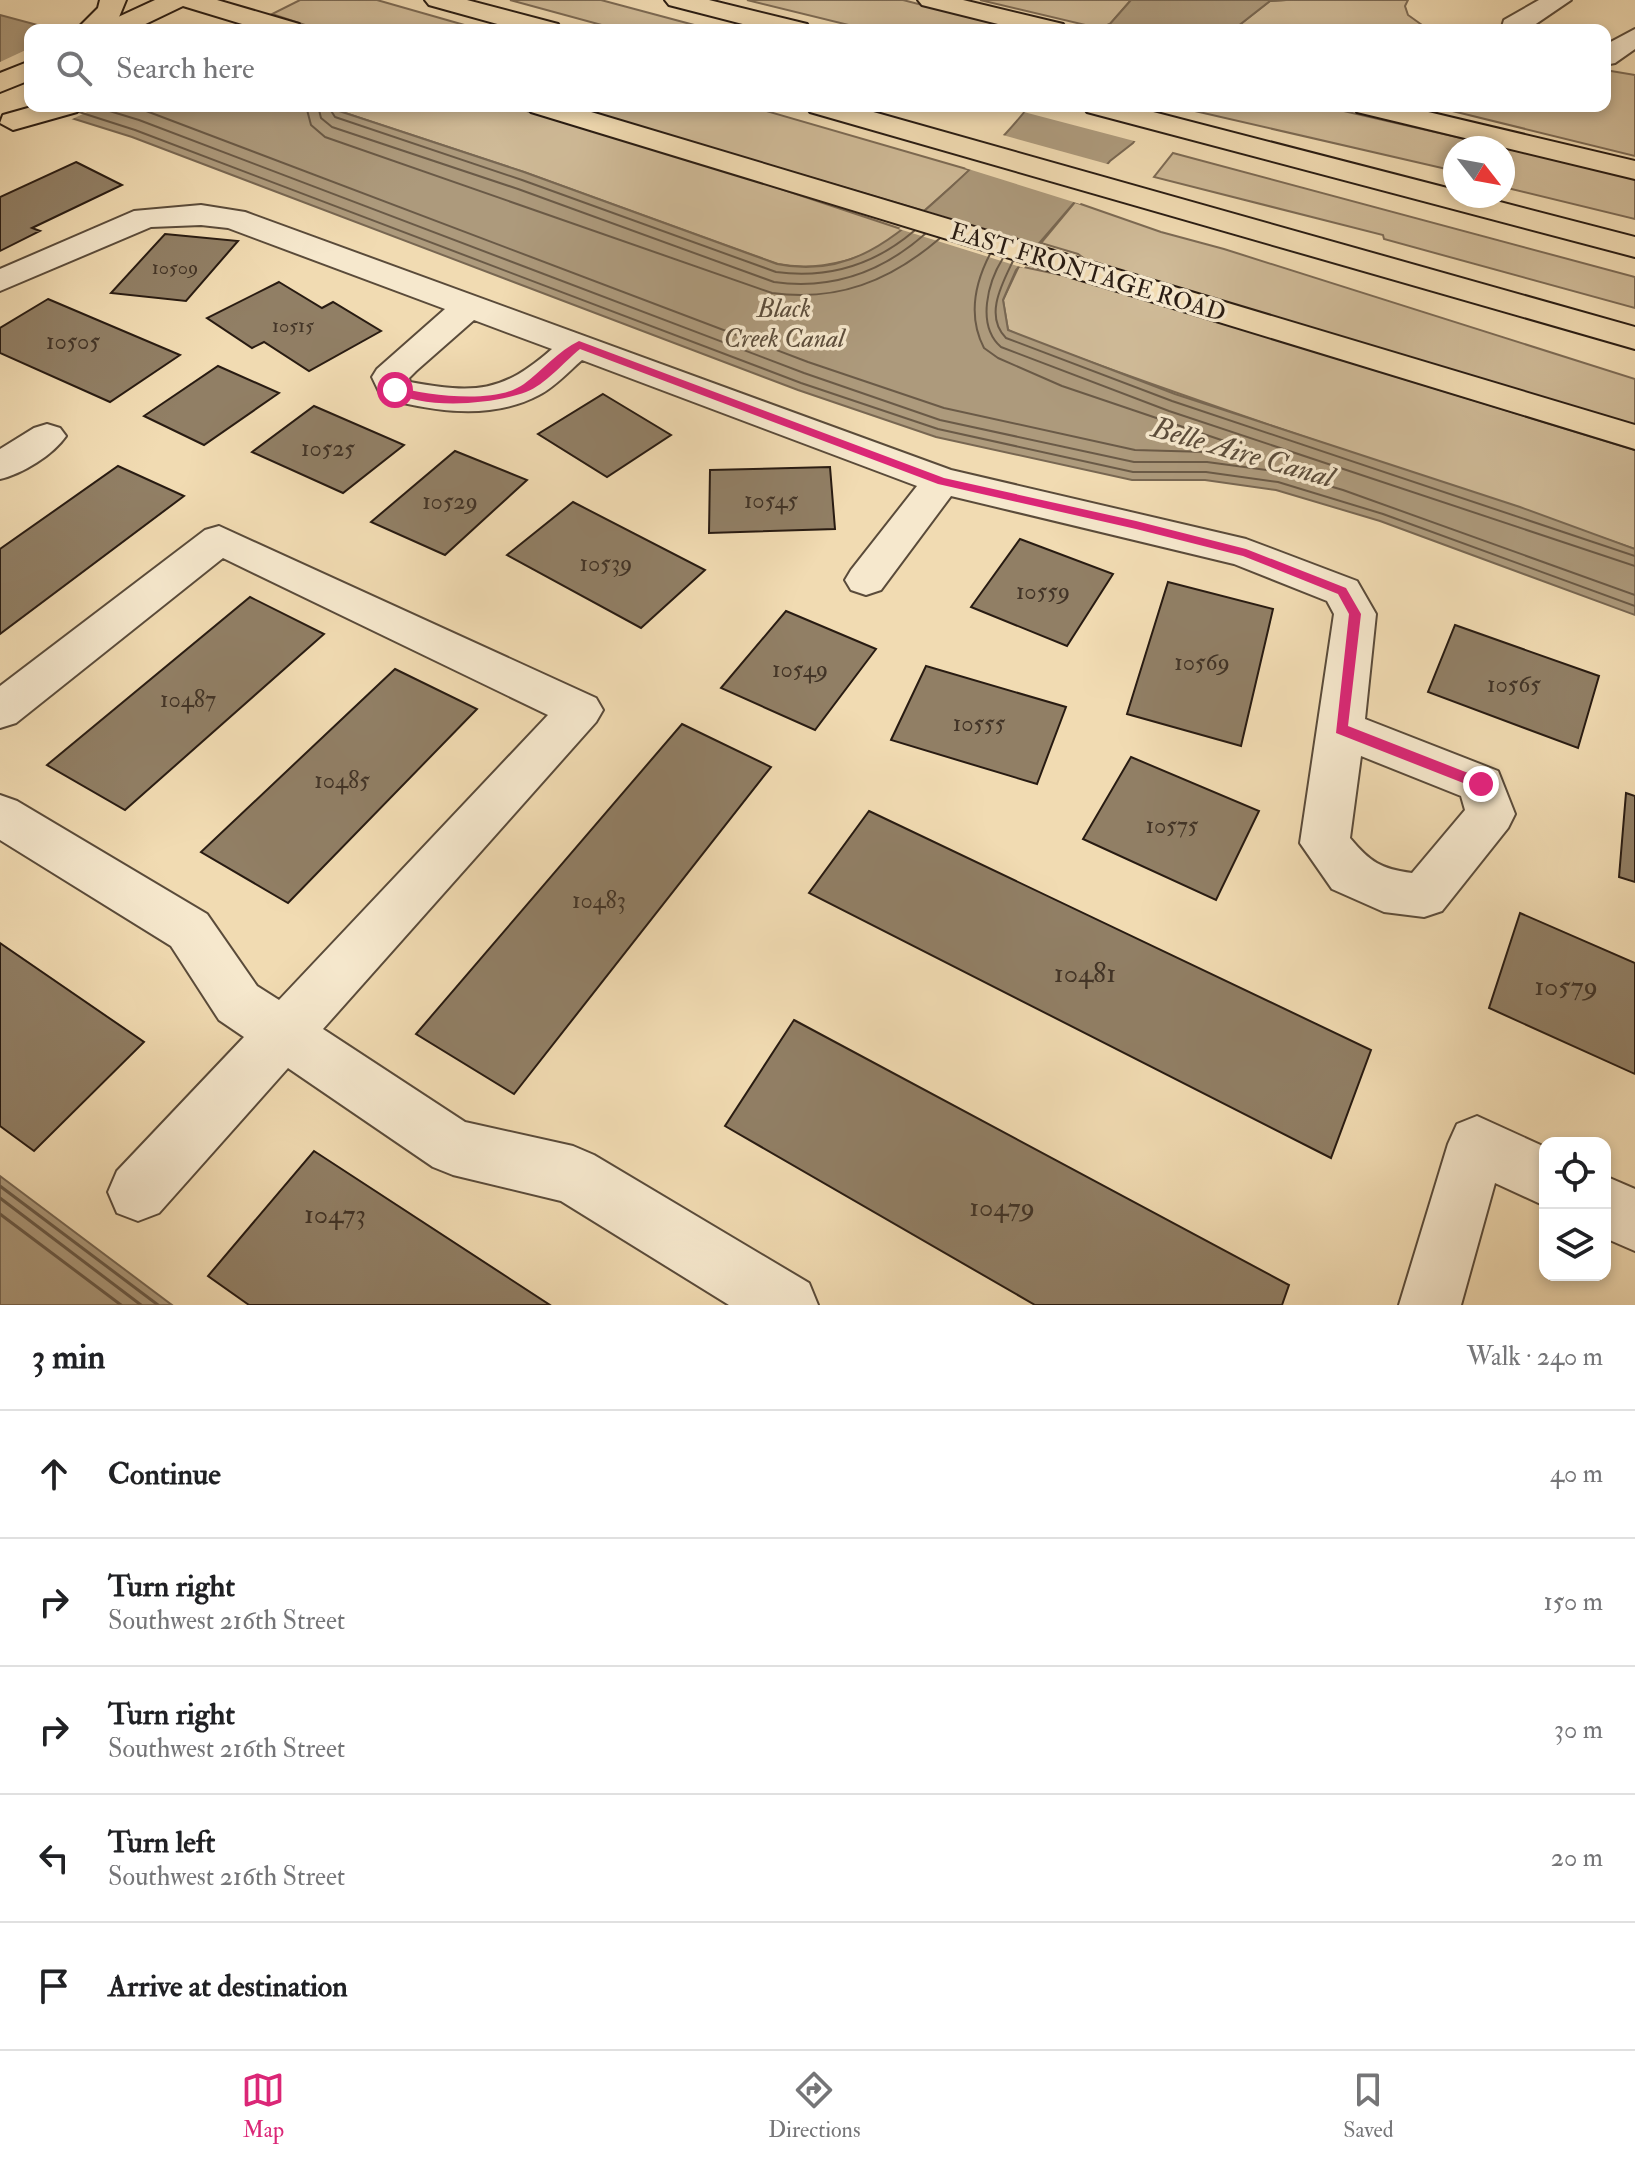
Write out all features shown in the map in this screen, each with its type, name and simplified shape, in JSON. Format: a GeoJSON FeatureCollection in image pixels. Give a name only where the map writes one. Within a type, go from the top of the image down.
{"type":"FeatureCollection","features":[{"type":"Feature","properties":{"kind":"main road"},"geometry":{"type":"LineString","coordinates":[[101,24],[113,0]]}},
{"type":"Feature","properties":{"kind":"main road"},"geometry":{"type":"LineString","coordinates":[[111,24],[176,0]]}},
{"type":"Feature","properties":{"kind":"main road"},"geometry":{"type":"LineString","coordinates":[[190,0],[244,6],[278,24]]}},
{"type":"Feature","properties":{"kind":"main road"},"geometry":{"type":"LineString","coordinates":[[438,0],[527,24]]}},
{"type":"Feature","properties":{"kind":"main road"},"geometry":{"type":"LineString","coordinates":[[678,0],[774,24]]}},
{"type":"Feature","properties":{"kind":"main road"},"geometry":{"type":"LineString","coordinates":[[931,0],[1029,24]]}},
{"type":"Feature","properties":{"kind":"main road"},"geometry":{"type":"LineString","coordinates":[[207,24],[244,6]]}},
{"type":"Feature","properties":{"kind":"main road"},"geometry":{"type":"LineString","coordinates":[[0,84],[24,72]]}},
{"type":"Feature","properties":{"kind":"main road"},"geometry":{"type":"LineString","coordinates":[[6,124],[30,112]]}},
{"type":"Feature","properties":{"kind":"main road"},"geometry":{"type":"LineString","coordinates":[[6,124],[47,112]]}},
{"type":"Feature","properties":{"kind":"main road","name":"EAST FRONTAGE ROAD"},"geometry":{"type":"LineString","coordinates":[[561,112],[1635,437]]}},
{"type":"Feature","properties":{"kind":"main road"},"geometry":{"type":"LineString","coordinates":[[841,112],[1635,338]]}},
{"type":"Feature","properties":{"kind":"main road"},"geometry":{"type":"LineString","coordinates":[[1120,112],[1635,247]]}},
{"type":"Feature","properties":{"kind":"main road"},"geometry":{"type":"LineString","coordinates":[[1392,112],[1635,170]]}},
{"type":"Feature","properties":{"kind":"main road"},"geometry":{"type":"LineString","coordinates":[[1282,153],[1443,186]]}},
{"type":"Feature","properties":{"kind":"main road"},"geometry":{"type":"LineString","coordinates":[[1515,201],[1635,228]]}},
{"type":"Feature","properties":{"kind":"main road"},"geometry":{"type":"LineString","coordinates":[[1238,225],[1286,255],[1635,369]]}},
{"type":"Feature","properties":{"kind":"street"},"geometry":{"type":"LineString","coordinates":[[1516,24],[1558,0]]}},
{"type":"Feature","properties":{"kind":"street"},"geometry":{"type":"LineString","coordinates":[[1611,55],[1635,37]]}},
{"type":"Feature","properties":{"kind":"street"},"geometry":{"type":"LineString","coordinates":[[1611,62],[1635,68]]}},
{"type":"Feature","properties":{"kind":"street"},"geometry":{"type":"LineString","coordinates":[[0,281],[145,218],[201,215],[234,219],[942,481],[1246,553],[1342,591],[1355,614],[1341,729]]}},
{"type":"Feature","properties":{"kind":"street"},"geometry":{"type":"LineString","coordinates":[[471,305],[390,377],[395,390],[427,399],[482,399],[524,389],[579,345]]}},
{"type":"Feature","properties":{"kind":"street"},"geometry":{"type":"LineString","coordinates":[[0,467],[47,436]]}},
{"type":"Feature","properties":{"kind":"street"},"geometry":{"type":"LineString","coordinates":[[866,580],[942,481]]}},
{"type":"Feature","properties":{"kind":"street"},"geometry":{"type":"LineString","coordinates":[[0,711],[219,540],[580,710],[138,1192]]}},
{"type":"Feature","properties":{"kind":"street"},"geometry":{"type":"LineString","coordinates":[[0,815],[189,930],[238,1003],[453,1147],[573,1175],[787,1305]]}},
{"type":"Feature","properties":{"kind":"street"},"geometry":{"type":"LineString","coordinates":[[1430,1305],[1477,1144],[1539,1174]]}},
{"type":"Feature","properties":{"kind":"street"},"geometry":{"type":"LineString","coordinates":[[1611,1209],[1635,1221]]}},
{"type":"Feature","properties":{"kind":"shaded area"},"geometry":{"type":"Polygon","coordinates":[[[300,0],[377,0],[461,24],[302,24],[272,14],[300,0]]]}},
{"type":"Feature","properties":{"kind":"shaded area"},"geometry":{"type":"Polygon","coordinates":[[[510,0],[601,0],[691,24],[598,24],[510,0]]]}},
{"type":"Feature","properties":{"kind":"shaded area"},"geometry":{"type":"Polygon","coordinates":[[[747,0],[903,0],[996,24],[845,24],[747,0]]]}},
{"type":"Feature","properties":{"kind":"shaded area"},"geometry":{"type":"Polygon","coordinates":[[[980,0],[1131,0],[1110,24],[1081,24],[980,0]]]}},
{"type":"Feature","properties":{"kind":"shaded area"},"geometry":{"type":"Polygon","coordinates":[[[1408,0],[1405,6],[1408,15],[1421,24],[1241,24],[1270,1],[1408,0]]]}},
{"type":"Feature","properties":{"kind":"shaded area"},"geometry":{"type":"Polygon","coordinates":[[[1611,71],[1635,75],[1635,156],[1456,112],[1611,112],[1611,71]]]}},
{"type":"Feature","properties":{"kind":"shaded area"},"geometry":{"type":"Polygon","coordinates":[[[342,112],[530,112],[742,176],[904,230],[877,249],[844,261],[810,266],[778,264],[524,172],[342,112]]]}},
{"type":"Feature","properties":{"kind":"shaded area"},"geometry":{"type":"Polygon","coordinates":[[[590,112],[770,112],[970,170],[924,211],[590,112]]]}},
{"type":"Feature","properties":{"kind":"shaded area"},"geometry":{"type":"Polygon","coordinates":[[[1199,112],[1348,112],[1452,136],[1443,136],[1443,168],[1199,112]]]}},
{"type":"Feature","properties":{"kind":"shaded area"},"geometry":{"type":"Polygon","coordinates":[[[1515,150],[1635,178],[1635,219],[1515,190],[1515,150]]]}},
{"type":"Feature","properties":{"kind":"shaded area"},"geometry":{"type":"Polygon","coordinates":[[[1173,153],[1635,277],[1635,308],[1384,239],[1383,235],[1154,177],[1173,153]]]}},
{"type":"Feature","properties":{"kind":"shaded area"},"geometry":{"type":"Polygon","coordinates":[[[1075,202],[1161,232],[1224,249],[1635,379],[1635,427],[1089,262],[1078,254],[1041,243],[1075,202]]]}},
{"type":"Feature","properties":{"kind":"shaded area"},"geometry":{"type":"Polygon","coordinates":[[[1019,266],[1075,278],[1635,450],[1635,549],[1179,394],[1008,330],[1003,300],[1019,266]]]}},
{"type":"Feature","properties":{"kind":"water"},"geometry":{"type":"Polygon","coordinates":[[[1131,0],[1286,0],[1270,1],[1241,24],[1110,24],[1131,0]]]}},
{"type":"Feature","properties":{"kind":"water"},"geometry":{"type":"Polygon","coordinates":[[[0,15],[34,24],[24,24],[24,103],[0,96],[0,15]]]}},
{"type":"Feature","properties":{"kind":"water"},"geometry":{"type":"Polygon","coordinates":[[[52,112],[342,112],[524,172],[777,264],[804,267],[852,259],[894,236],[971,168],[1024,112],[1156,112],[1133,143],[1110,161],[1016,270],[1003,300],[1008,330],[1175,394],[1520,507],[1635,549],[1635,615],[1380,521],[1276,490],[1205,480],[1132,480],[936,437],[798,390],[132,137],[52,112]]]}},
{"type":"Feature","properties":{"kind":"water"},"geometry":{"type":"Polygon","coordinates":[[[0,1176],[172,1305],[0,1305],[0,1176]]]}},
{"type":"Feature","properties":{"kind":"pier"},"geometry":{"type":"Polygon","coordinates":[[[24,51],[24,107],[0,100],[0,62],[24,51]]]}},
{"type":"Feature","properties":{"kind":"pier"},"geometry":{"type":"Polygon","coordinates":[[[39,112],[87,112],[68,121],[39,112]]]}},
{"type":"Feature","properties":{"kind":"pier"},"geometry":{"type":"Polygon","coordinates":[[[1024,112],[1160,112],[1138,142],[1024,112]]]}},
{"type":"Feature","properties":{"kind":"pier"},"geometry":{"type":"Polygon","coordinates":[[[999,134],[1111,165],[1080,204],[965,168],[999,134]]]}},
{"type":"Feature","properties":{"kind":"pier"},"geometry":{"type":"Polygon","coordinates":[[[920,209],[1043,246],[1024,268],[899,229],[920,209]]]}},
{"type":"Feature","properties":{"kind":"building"},"geometry":{"type":"Polygon","coordinates":[[[76,162],[122,185],[32,228],[40,231],[0,251],[0,197],[76,162]]]}},
{"type":"Feature","properties":{"kind":"building"},"geometry":{"type":"Polygon","coordinates":[[[165,234],[238,241],[186,301],[111,293],[165,234]]]}},
{"type":"Feature","properties":{"kind":"building"},"geometry":{"type":"Polygon","coordinates":[[[279,282],[322,308],[333,302],[381,331],[309,371],[264,342],[252,348],[207,318],[279,282]]]}},
{"type":"Feature","properties":{"kind":"building"},"geometry":{"type":"Polygon","coordinates":[[[48,299],[180,355],[110,402],[0,353],[0,328],[48,299]]]}},
{"type":"Feature","properties":{"kind":"building"},"geometry":{"type":"Polygon","coordinates":[[[218,366],[279,393],[204,445],[144,416],[218,366]]]}},
{"type":"Feature","properties":{"kind":"building"},"geometry":{"type":"Polygon","coordinates":[[[603,394],[671,435],[607,477],[538,434],[603,394]]]}},
{"type":"Feature","properties":{"kind":"building"},"geometry":{"type":"Polygon","coordinates":[[[314,406],[404,445],[343,493],[252,452],[314,406]]]}},
{"type":"Feature","properties":{"kind":"building"},"geometry":{"type":"Polygon","coordinates":[[[455,451],[527,480],[445,555],[371,522],[455,451]]]}},
{"type":"Feature","properties":{"kind":"building"},"geometry":{"type":"Polygon","coordinates":[[[118,466],[184,496],[0,634],[0,549],[118,466]]]}},
{"type":"Feature","properties":{"kind":"building"},"geometry":{"type":"Polygon","coordinates":[[[830,467],[835,529],[709,533],[710,470],[830,467]]]}},
{"type":"Feature","properties":{"kind":"building"},"geometry":{"type":"Polygon","coordinates":[[[573,502],[705,570],[641,628],[507,555],[573,502]]]}},
{"type":"Feature","properties":{"kind":"building"},"geometry":{"type":"Polygon","coordinates":[[[1020,539],[1113,574],[1067,646],[971,607],[1020,539]]]}},
{"type":"Feature","properties":{"kind":"building"},"geometry":{"type":"Polygon","coordinates":[[[1168,582],[1273,609],[1241,746],[1127,714],[1168,582]]]}},
{"type":"Feature","properties":{"kind":"building"},"geometry":{"type":"Polygon","coordinates":[[[250,597],[324,634],[125,810],[47,765],[250,597]]]}},
{"type":"Feature","properties":{"kind":"building"},"geometry":{"type":"Polygon","coordinates":[[[786,611],[876,649],[815,730],[721,688],[786,611]]]}},
{"type":"Feature","properties":{"kind":"building"},"geometry":{"type":"Polygon","coordinates":[[[1455,625],[1599,676],[1578,748],[1428,692],[1455,625]]]}},
{"type":"Feature","properties":{"kind":"building"},"geometry":{"type":"Polygon","coordinates":[[[926,666],[1066,707],[1037,784],[891,740],[926,666]]]}},
{"type":"Feature","properties":{"kind":"building"},"geometry":{"type":"Polygon","coordinates":[[[395,669],[477,709],[288,903],[201,852],[395,669]]]}},
{"type":"Feature","properties":{"kind":"building"},"geometry":{"type":"Polygon","coordinates":[[[682,724],[771,767],[514,1094],[416,1034],[682,724]]]}},
{"type":"Feature","properties":{"kind":"building"},"geometry":{"type":"Polygon","coordinates":[[[1131,757],[1259,811],[1216,900],[1083,839],[1131,757]]]}},
{"type":"Feature","properties":{"kind":"building"},"geometry":{"type":"Polygon","coordinates":[[[1626,793],[1635,796],[1635,882],[1619,877],[1626,793]]]}},
{"type":"Feature","properties":{"kind":"building"},"geometry":{"type":"Polygon","coordinates":[[[869,811],[1371,1050],[1331,1158],[809,893],[869,811]]]}},
{"type":"Feature","properties":{"kind":"building"},"geometry":{"type":"Polygon","coordinates":[[[1520,913],[1635,963],[1635,1074],[1489,1008],[1520,913]]]}},
{"type":"Feature","properties":{"kind":"building"},"geometry":{"type":"Polygon","coordinates":[[[0,943],[144,1042],[34,1151],[0,1126],[0,943]]]}},
{"type":"Feature","properties":{"kind":"building"},"geometry":{"type":"Polygon","coordinates":[[[794,1020],[1289,1285],[1282,1305],[1035,1305],[725,1126],[794,1020]]]}},
{"type":"Feature","properties":{"kind":"building"},"geometry":{"type":"Polygon","coordinates":[[[314,1151],[550,1305],[249,1305],[208,1276],[314,1151]]]}},
{"type":"Feature","properties":{"kind":"route"},"geometry":{"type":"LineString","coordinates":[[395,390],[427,399],[482,399],[524,389],[579,345],[942,481],[1246,553],[1342,591],[1355,614],[1341,729],[1481,784]]}},
{"type":"Feature","properties":{"kind":"water label","name":"Black Creek Canal"},"geometry":{"type":"Point","coordinates":[784,323]}},
{"type":"Feature","properties":{"kind":"water label","name":"Belle Aire Canal"},"geometry":{"type":"Point","coordinates":[1243,452]}}]}
